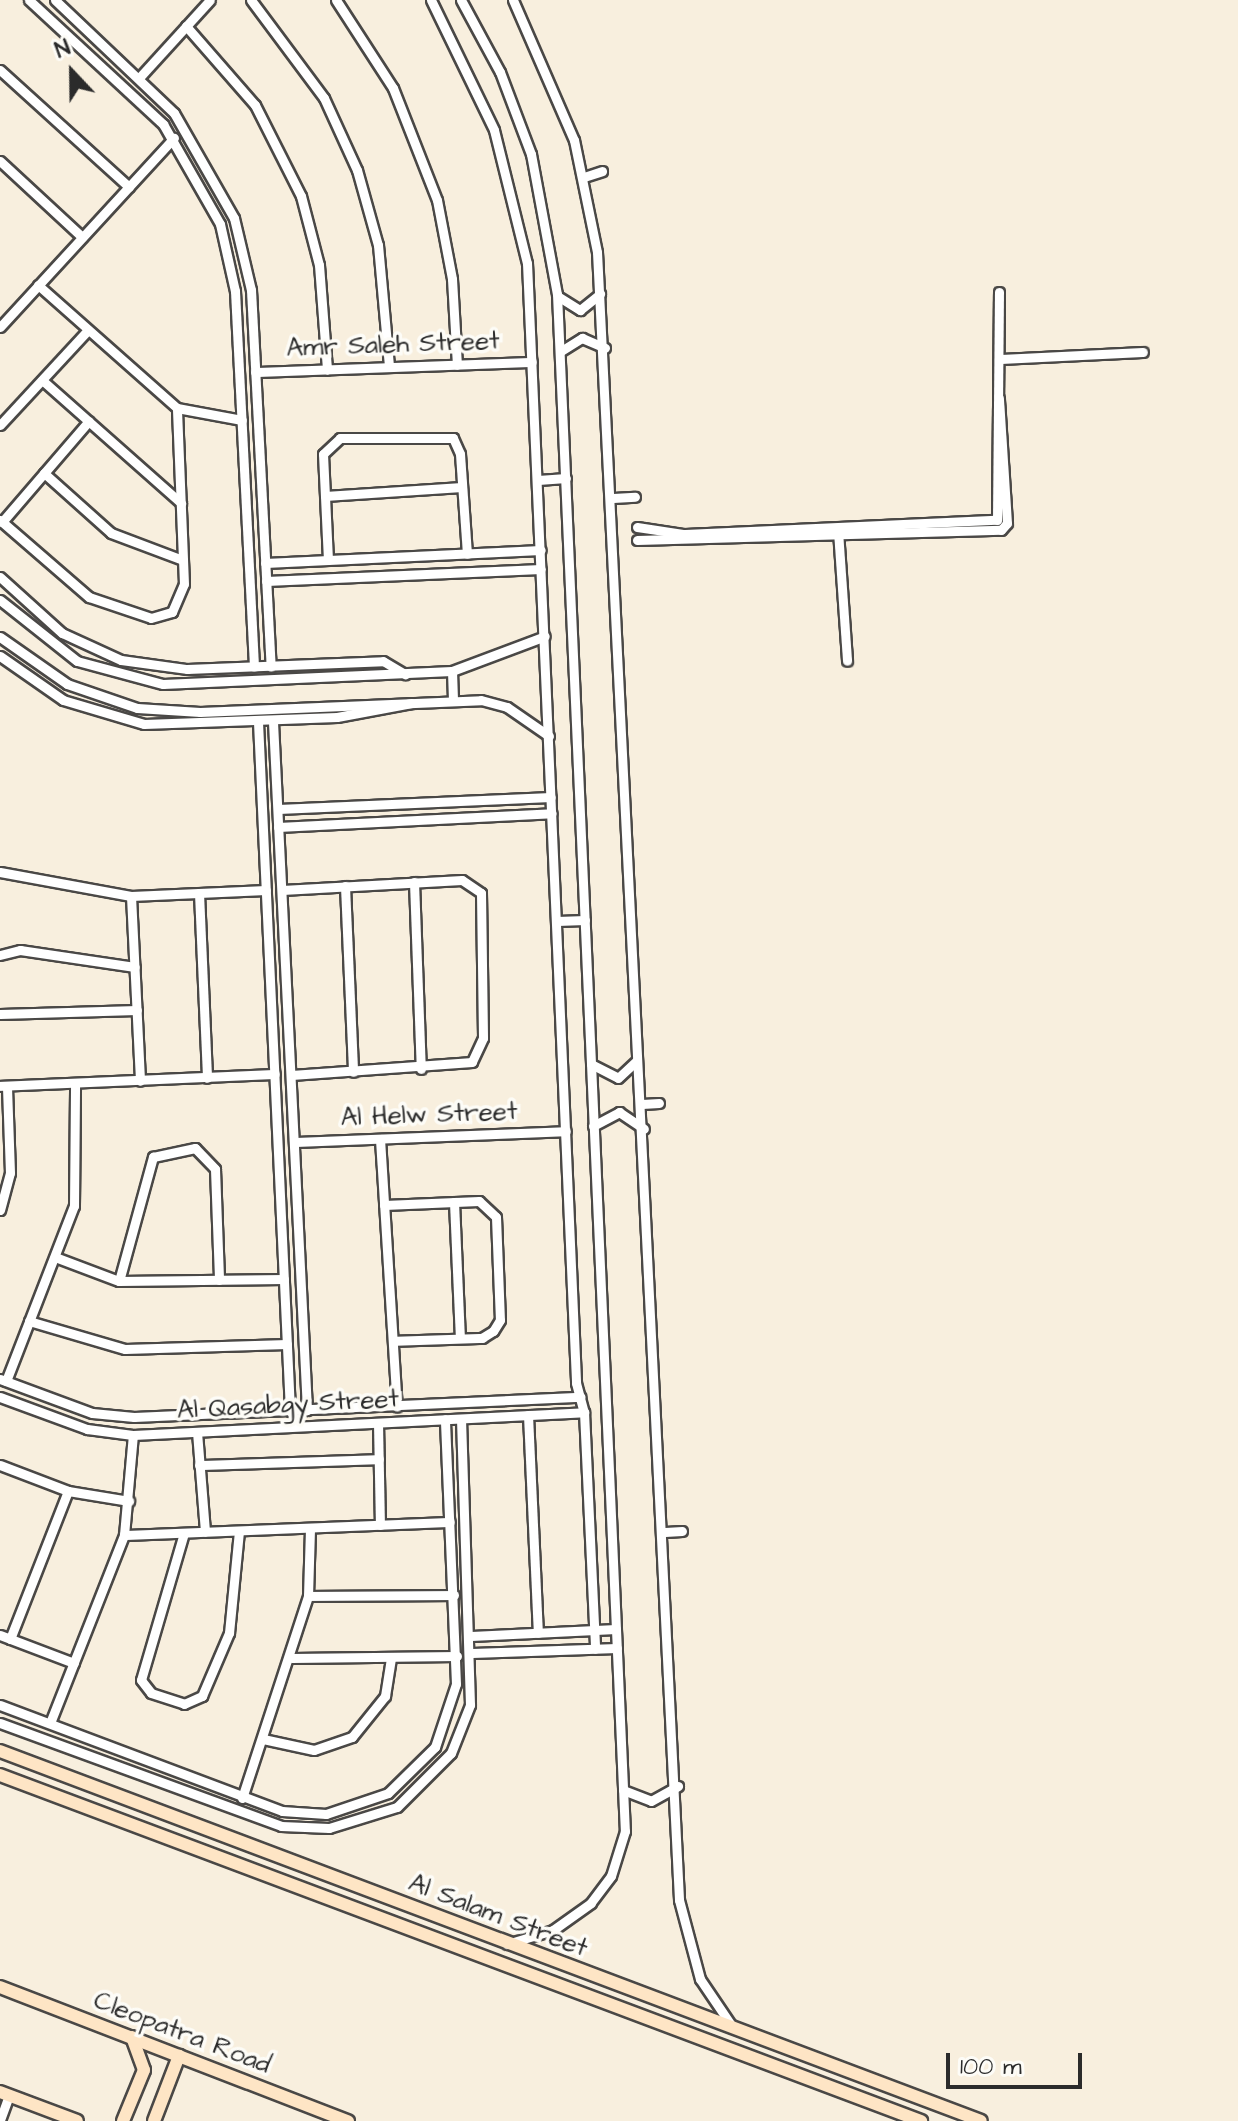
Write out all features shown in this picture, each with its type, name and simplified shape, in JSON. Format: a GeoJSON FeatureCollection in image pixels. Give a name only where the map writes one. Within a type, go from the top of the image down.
{"type":"FeatureCollection","features":[{"type":"Feature","properties":{"kind":"main road","name":"Al Salam Street"},"geometry":{"type":"LineString","coordinates":[[0,1751],[981,2121]]}},
{"type":"Feature","properties":{"kind":"main road","name":"Al Salam Street"},"geometry":{"type":"LineString","coordinates":[[0,1775],[921,2121]]}},
{"type":"Feature","properties":{"kind":"main road","name":"Cleopatra Road"},"geometry":{"type":"LineString","coordinates":[[0,1987],[348,2121]]}},
{"type":"Feature","properties":{"kind":"main road"},"geometry":{"type":"LineString","coordinates":[[123,2121],[144,2070],[132,2037]]}},
{"type":"Feature","properties":{"kind":"main road"},"geometry":{"type":"LineString","coordinates":[[752,2057],[761,2037]]}},
{"type":"Feature","properties":{"kind":"main road"},"geometry":{"type":"LineString","coordinates":[[154,2121],[179,2056]]}},
{"type":"Feature","properties":{"kind":"main road"},"geometry":{"type":"LineString","coordinates":[[4,2094],[77,2121]]}},
{"type":"Feature","properties":{"kind":"street"},"geometry":{"type":"LineString","coordinates":[[29,0],[174,138],[203,184],[227,246],[242,420],[254,667]]}},
{"type":"Feature","properties":{"kind":"street"},"geometry":{"type":"LineString","coordinates":[[55,0],[139,78],[189,132],[230,207],[251,290],[271,666]]}},
{"type":"Feature","properties":{"kind":"street"},"geometry":{"type":"LineString","coordinates":[[139,78],[210,0]]}},
{"type":"Feature","properties":{"kind":"street"},"geometry":{"type":"LineString","coordinates":[[251,0],[324,98],[357,170],[378,245],[389,367]]}},
{"type":"Feature","properties":{"kind":"street"},"geometry":{"type":"LineString","coordinates":[[336,0],[381,64],[424,162],[446,240],[457,365]]}},
{"type":"Feature","properties":{"kind":"street"},"geometry":{"type":"LineString","coordinates":[[431,0],[479,92],[508,174],[527,263],[566,1131],[595,1649]]}},
{"type":"Feature","properties":{"kind":"street"},"geometry":{"type":"LineString","coordinates":[[461,0],[531,154],[557,294],[623,1790],[622,1847],[602,1890],[566,1923],[507,1944]]}},
{"type":"Feature","properties":{"kind":"street"},"geometry":{"type":"LineString","coordinates":[[513,0],[542,54],[584,177],[601,291],[678,1786],[682,1927],[700,1979],[731,2025]]}},
{"type":"Feature","properties":{"kind":"street"},"geometry":{"type":"LineString","coordinates":[[186,26],[255,105],[301,196],[319,265],[327,370]]}},
{"type":"Feature","properties":{"kind":"street"},"geometry":{"type":"LineString","coordinates":[[87,53],[98,40]]}},
{"type":"Feature","properties":{"kind":"street"},"geometry":{"type":"LineString","coordinates":[[0,70],[129,187]]}},
{"type":"Feature","properties":{"kind":"street"},"geometry":{"type":"LineString","coordinates":[[0,327],[174,138]]}},
{"type":"Feature","properties":{"kind":"street"},"geometry":{"type":"LineString","coordinates":[[0,161],[82,237]]}},
{"type":"Feature","properties":{"kind":"street"},"geometry":{"type":"LineString","coordinates":[[584,177],[602,171]]}},
{"type":"Feature","properties":{"kind":"street"},"geometry":{"type":"LineString","coordinates":[[38,285],[177,408],[242,420]]}},
{"type":"Feature","properties":{"kind":"street"},"geometry":{"type":"LineString","coordinates":[[557,294],[580,310],[601,291]]}},
{"type":"Feature","properties":{"kind":"street"},"geometry":{"type":"LineString","coordinates":[[637,540],[838,532],[997,520],[1002,471],[999,292]]}},
{"type":"Feature","properties":{"kind":"street"},"geometry":{"type":"LineString","coordinates":[[0,425],[88,330]]}},
{"type":"Feature","properties":{"kind":"street"},"geometry":{"type":"LineString","coordinates":[[561,351],[582,338],[605,348]]}},
{"type":"Feature","properties":{"kind":"street"},"geometry":{"type":"LineString","coordinates":[[1000,359],[1143,352]]}},
{"type":"Feature","properties":{"kind":"street","name":"Amr Saleh Street"},"geometry":{"type":"LineString","coordinates":[[255,372],[532,362]]}},
{"type":"Feature","properties":{"kind":"street"},"geometry":{"type":"LineString","coordinates":[[42,380],[181,503]]}},
{"type":"Feature","properties":{"kind":"street"},"geometry":{"type":"LineString","coordinates":[[89,421],[1,521],[89,597],[124,612],[151,618],[172,612],[183,594],[177,408]]}},
{"type":"Feature","properties":{"kind":"street"},"geometry":{"type":"LineString","coordinates":[[328,560],[323,454],[340,438],[447,435],[459,448],[467,554]]}},
{"type":"Feature","properties":{"kind":"street"},"geometry":{"type":"LineString","coordinates":[[44,473],[111,533],[183,560]]}},
{"type":"Feature","properties":{"kind":"street"},"geometry":{"type":"LineString","coordinates":[[538,480],[566,478]]}},
{"type":"Feature","properties":{"kind":"street"},"geometry":{"type":"LineString","coordinates":[[245,482],[261,481]]}},
{"type":"Feature","properties":{"kind":"street"},"geometry":{"type":"LineString","coordinates":[[325,496],[462,487]]}},
{"type":"Feature","properties":{"kind":"street"},"geometry":{"type":"LineString","coordinates":[[613,498],[635,497]]}},
{"type":"Feature","properties":{"kind":"street"},"geometry":{"type":"LineString","coordinates":[[637,527],[684,534],[838,532]]}},
{"type":"Feature","properties":{"kind":"street"},"geometry":{"type":"LineString","coordinates":[[838,532],[847,661]]}},
{"type":"Feature","properties":{"kind":"street"},"geometry":{"type":"LineString","coordinates":[[265,563],[541,550]]}},
{"type":"Feature","properties":{"kind":"street"},"geometry":{"type":"LineString","coordinates":[[266,581],[541,569]]}},
{"type":"Feature","properties":{"kind":"street"},"geometry":{"type":"LineString","coordinates":[[0,577],[84,646],[121,660],[195,669],[383,661],[405,674]]}},
{"type":"Feature","properties":{"kind":"street"},"geometry":{"type":"LineString","coordinates":[[0,600],[52,646],[96,670],[194,686],[452,671],[545,636]]}},
{"type":"Feature","properties":{"kind":"street"},"geometry":{"type":"LineString","coordinates":[[0,637],[44,671],[113,702],[200,712],[453,699],[507,707],[549,736]]}},
{"type":"Feature","properties":{"kind":"street"},"geometry":{"type":"LineString","coordinates":[[253,641],[269,640]]}},
{"type":"Feature","properties":{"kind":"street"},"geometry":{"type":"LineString","coordinates":[[0,656],[38,686],[117,719],[201,726],[273,722],[387,713],[414,701]]}},
{"type":"Feature","properties":{"kind":"street"},"geometry":{"type":"LineString","coordinates":[[194,686],[195,669]]}},
{"type":"Feature","properties":{"kind":"street"},"geometry":{"type":"LineString","coordinates":[[38,686],[44,671]]}},
{"type":"Feature","properties":{"kind":"street"},"geometry":{"type":"LineString","coordinates":[[452,671],[453,699]]}},
{"type":"Feature","properties":{"kind":"street"},"geometry":{"type":"LineString","coordinates":[[200,712],[201,726]]}},
{"type":"Feature","properties":{"kind":"street"},"geometry":{"type":"LineString","coordinates":[[258,722],[290,1411]]}},
{"type":"Feature","properties":{"kind":"street"},"geometry":{"type":"LineString","coordinates":[[273,722],[307,1410]]}},
{"type":"Feature","properties":{"kind":"street"},"geometry":{"type":"LineString","coordinates":[[260,751],[275,750]]}},
{"type":"Feature","properties":{"kind":"street"},"geometry":{"type":"LineString","coordinates":[[278,809],[551,797]]}},
{"type":"Feature","properties":{"kind":"street"},"geometry":{"type":"LineString","coordinates":[[278,827],[552,813]]}},
{"type":"Feature","properties":{"kind":"street"},"geometry":{"type":"LineString","coordinates":[[0,872],[131,896],[266,890]]}},
{"type":"Feature","properties":{"kind":"street"},"geometry":{"type":"LineString","coordinates":[[282,890],[468,880],[481,893],[482,1047],[463,1066],[291,1075]]}},
{"type":"Feature","properties":{"kind":"street"},"geometry":{"type":"LineString","coordinates":[[414,882],[421,1069]]}},
{"type":"Feature","properties":{"kind":"street"},"geometry":{"type":"LineString","coordinates":[[345,886],[353,1072]]}},
{"type":"Feature","properties":{"kind":"street"},"geometry":{"type":"LineString","coordinates":[[199,893],[207,1078]]}},
{"type":"Feature","properties":{"kind":"street"},"geometry":{"type":"LineString","coordinates":[[131,896],[140,1081]]}},
{"type":"Feature","properties":{"kind":"street"},"geometry":{"type":"LineString","coordinates":[[557,921],[585,920]]}},
{"type":"Feature","properties":{"kind":"street"},"geometry":{"type":"LineString","coordinates":[[0,955],[20,950],[135,967]]}},
{"type":"Feature","properties":{"kind":"street"},"geometry":{"type":"LineString","coordinates":[[271,991],[286,990]]}},
{"type":"Feature","properties":{"kind":"street"},"geometry":{"type":"LineString","coordinates":[[0,1014],[137,1010]]}},
{"type":"Feature","properties":{"kind":"street"},"geometry":{"type":"LineString","coordinates":[[591,1064],[618,1078],[639,1056]]}},
{"type":"Feature","properties":{"kind":"street"},"geometry":{"type":"LineString","coordinates":[[0,1210],[5,1171],[3,1086],[275,1074]]}},
{"type":"Feature","properties":{"kind":"street"},"geometry":{"type":"LineString","coordinates":[[3,1380],[55,1257],[78,1187],[75,1084]]}},
{"type":"Feature","properties":{"kind":"street"},"geometry":{"type":"LineString","coordinates":[[642,1104],[659,1103]]}},
{"type":"Feature","properties":{"kind":"street"},"geometry":{"type":"LineString","coordinates":[[593,1126],[619,1112],[644,1129]]}},
{"type":"Feature","properties":{"kind":"street","name":"Al Helw Street"},"geometry":{"type":"LineString","coordinates":[[294,1142],[566,1131]]}},
{"type":"Feature","properties":{"kind":"street"},"geometry":{"type":"LineString","coordinates":[[380,1139],[397,1406]]}},
{"type":"Feature","properties":{"kind":"street"},"geometry":{"type":"LineString","coordinates":[[119,1281],[153,1157],[195,1148],[215,1169],[219,1280]]}},
{"type":"Feature","properties":{"kind":"street"},"geometry":{"type":"LineString","coordinates":[[384,1205],[454,1202],[491,1207],[496,1231],[500,1320],[482,1338],[393,1341]]}},
{"type":"Feature","properties":{"kind":"street"},"geometry":{"type":"LineString","coordinates":[[454,1202],[460,1338]]}},
{"type":"Feature","properties":{"kind":"street"},"geometry":{"type":"LineString","coordinates":[[55,1257],[119,1281],[284,1279]]}},
{"type":"Feature","properties":{"kind":"street"},"geometry":{"type":"LineString","coordinates":[[29,1321],[125,1349],[287,1344]]}},
{"type":"Feature","properties":{"kind":"street","name":"Al Qasabgy Street"},"geometry":{"type":"LineString","coordinates":[[3,1380],[113,1416],[581,1397]]}},
{"type":"Feature","properties":{"kind":"street"},"geometry":{"type":"LineString","coordinates":[[289,1388],[306,1388]]}},
{"type":"Feature","properties":{"kind":"street","name":"Al Qasabgy Street"},"geometry":{"type":"LineString","coordinates":[[0,1397],[66,1423],[133,1435],[584,1412]]}},
{"type":"Feature","properties":{"kind":"street"},"geometry":{"type":"LineString","coordinates":[[542,1399],[543,1415]]}},
{"type":"Feature","properties":{"kind":"street"},"geometry":{"type":"LineString","coordinates":[[246,1413],[247,1429]]}},
{"type":"Feature","properties":{"kind":"street"},"geometry":{"type":"LineString","coordinates":[[528,1415],[538,1633]]}},
{"type":"Feature","properties":{"kind":"street"},"geometry":{"type":"LineString","coordinates":[[0,1705],[282,1811],[326,1814],[388,1793],[422,1764],[445,1727],[457,1656],[445,1419]]}},
{"type":"Feature","properties":{"kind":"street"},"geometry":{"type":"LineString","coordinates":[[0,1723],[161,1785],[281,1826],[329,1828],[379,1815],[417,1793],[451,1753],[470,1705],[472,1653],[461,1419]]}},
{"type":"Feature","properties":{"kind":"street"},"geometry":{"type":"LineString","coordinates":[[378,1423],[380,1525]]}},
{"type":"Feature","properties":{"kind":"street"},"geometry":{"type":"LineString","coordinates":[[197,1432],[205,1532]]}},
{"type":"Feature","properties":{"kind":"street"},"geometry":{"type":"LineString","coordinates":[[50,1723],[124,1535],[133,1435]]}},
{"type":"Feature","properties":{"kind":"street"},"geometry":{"type":"LineString","coordinates":[[199,1465],[379,1459]]}},
{"type":"Feature","properties":{"kind":"street"},"geometry":{"type":"LineString","coordinates":[[1,1469],[68,1491],[129,1501]]}},
{"type":"Feature","properties":{"kind":"street"},"geometry":{"type":"LineString","coordinates":[[68,1491],[5,1637],[74,1663]]}},
{"type":"Feature","properties":{"kind":"street"},"geometry":{"type":"LineString","coordinates":[[124,1535],[450,1522]]}},
{"type":"Feature","properties":{"kind":"street"},"geometry":{"type":"LineString","coordinates":[[242,1798],[292,1658],[308,1596],[310,1528]]}},
{"type":"Feature","properties":{"kind":"street"},"geometry":{"type":"LineString","coordinates":[[184,1533],[141,1680],[151,1693],[184,1704],[202,1696],[229,1633],[239,1531]]}},
{"type":"Feature","properties":{"kind":"street"},"geometry":{"type":"LineString","coordinates":[[665,1532],[682,1531]]}},
{"type":"Feature","properties":{"kind":"street"},"geometry":{"type":"LineString","coordinates":[[308,1596],[454,1595]]}},
{"type":"Feature","properties":{"kind":"street"},"geometry":{"type":"LineString","coordinates":[[471,1636],[616,1629]]}},
{"type":"Feature","properties":{"kind":"street"},"geometry":{"type":"LineString","coordinates":[[472,1653],[617,1648]]}},
{"type":"Feature","properties":{"kind":"street"},"geometry":{"type":"LineString","coordinates":[[292,1658],[457,1656]]}},
{"type":"Feature","properties":{"kind":"street"},"geometry":{"type":"LineString","coordinates":[[263,1739],[314,1750],[352,1737],[380,1708],[391,1657]]}},
{"type":"Feature","properties":{"kind":"street"},"geometry":{"type":"LineString","coordinates":[[161,1785],[167,1769]]}},
{"type":"Feature","properties":{"kind":"street"},"geometry":{"type":"LineString","coordinates":[[623,1790],[651,1801],[678,1786]]}},
{"type":"Feature","properties":{"kind":"street"},"geometry":{"type":"LineString","coordinates":[[0,2120],[4,2094]]}}]}
